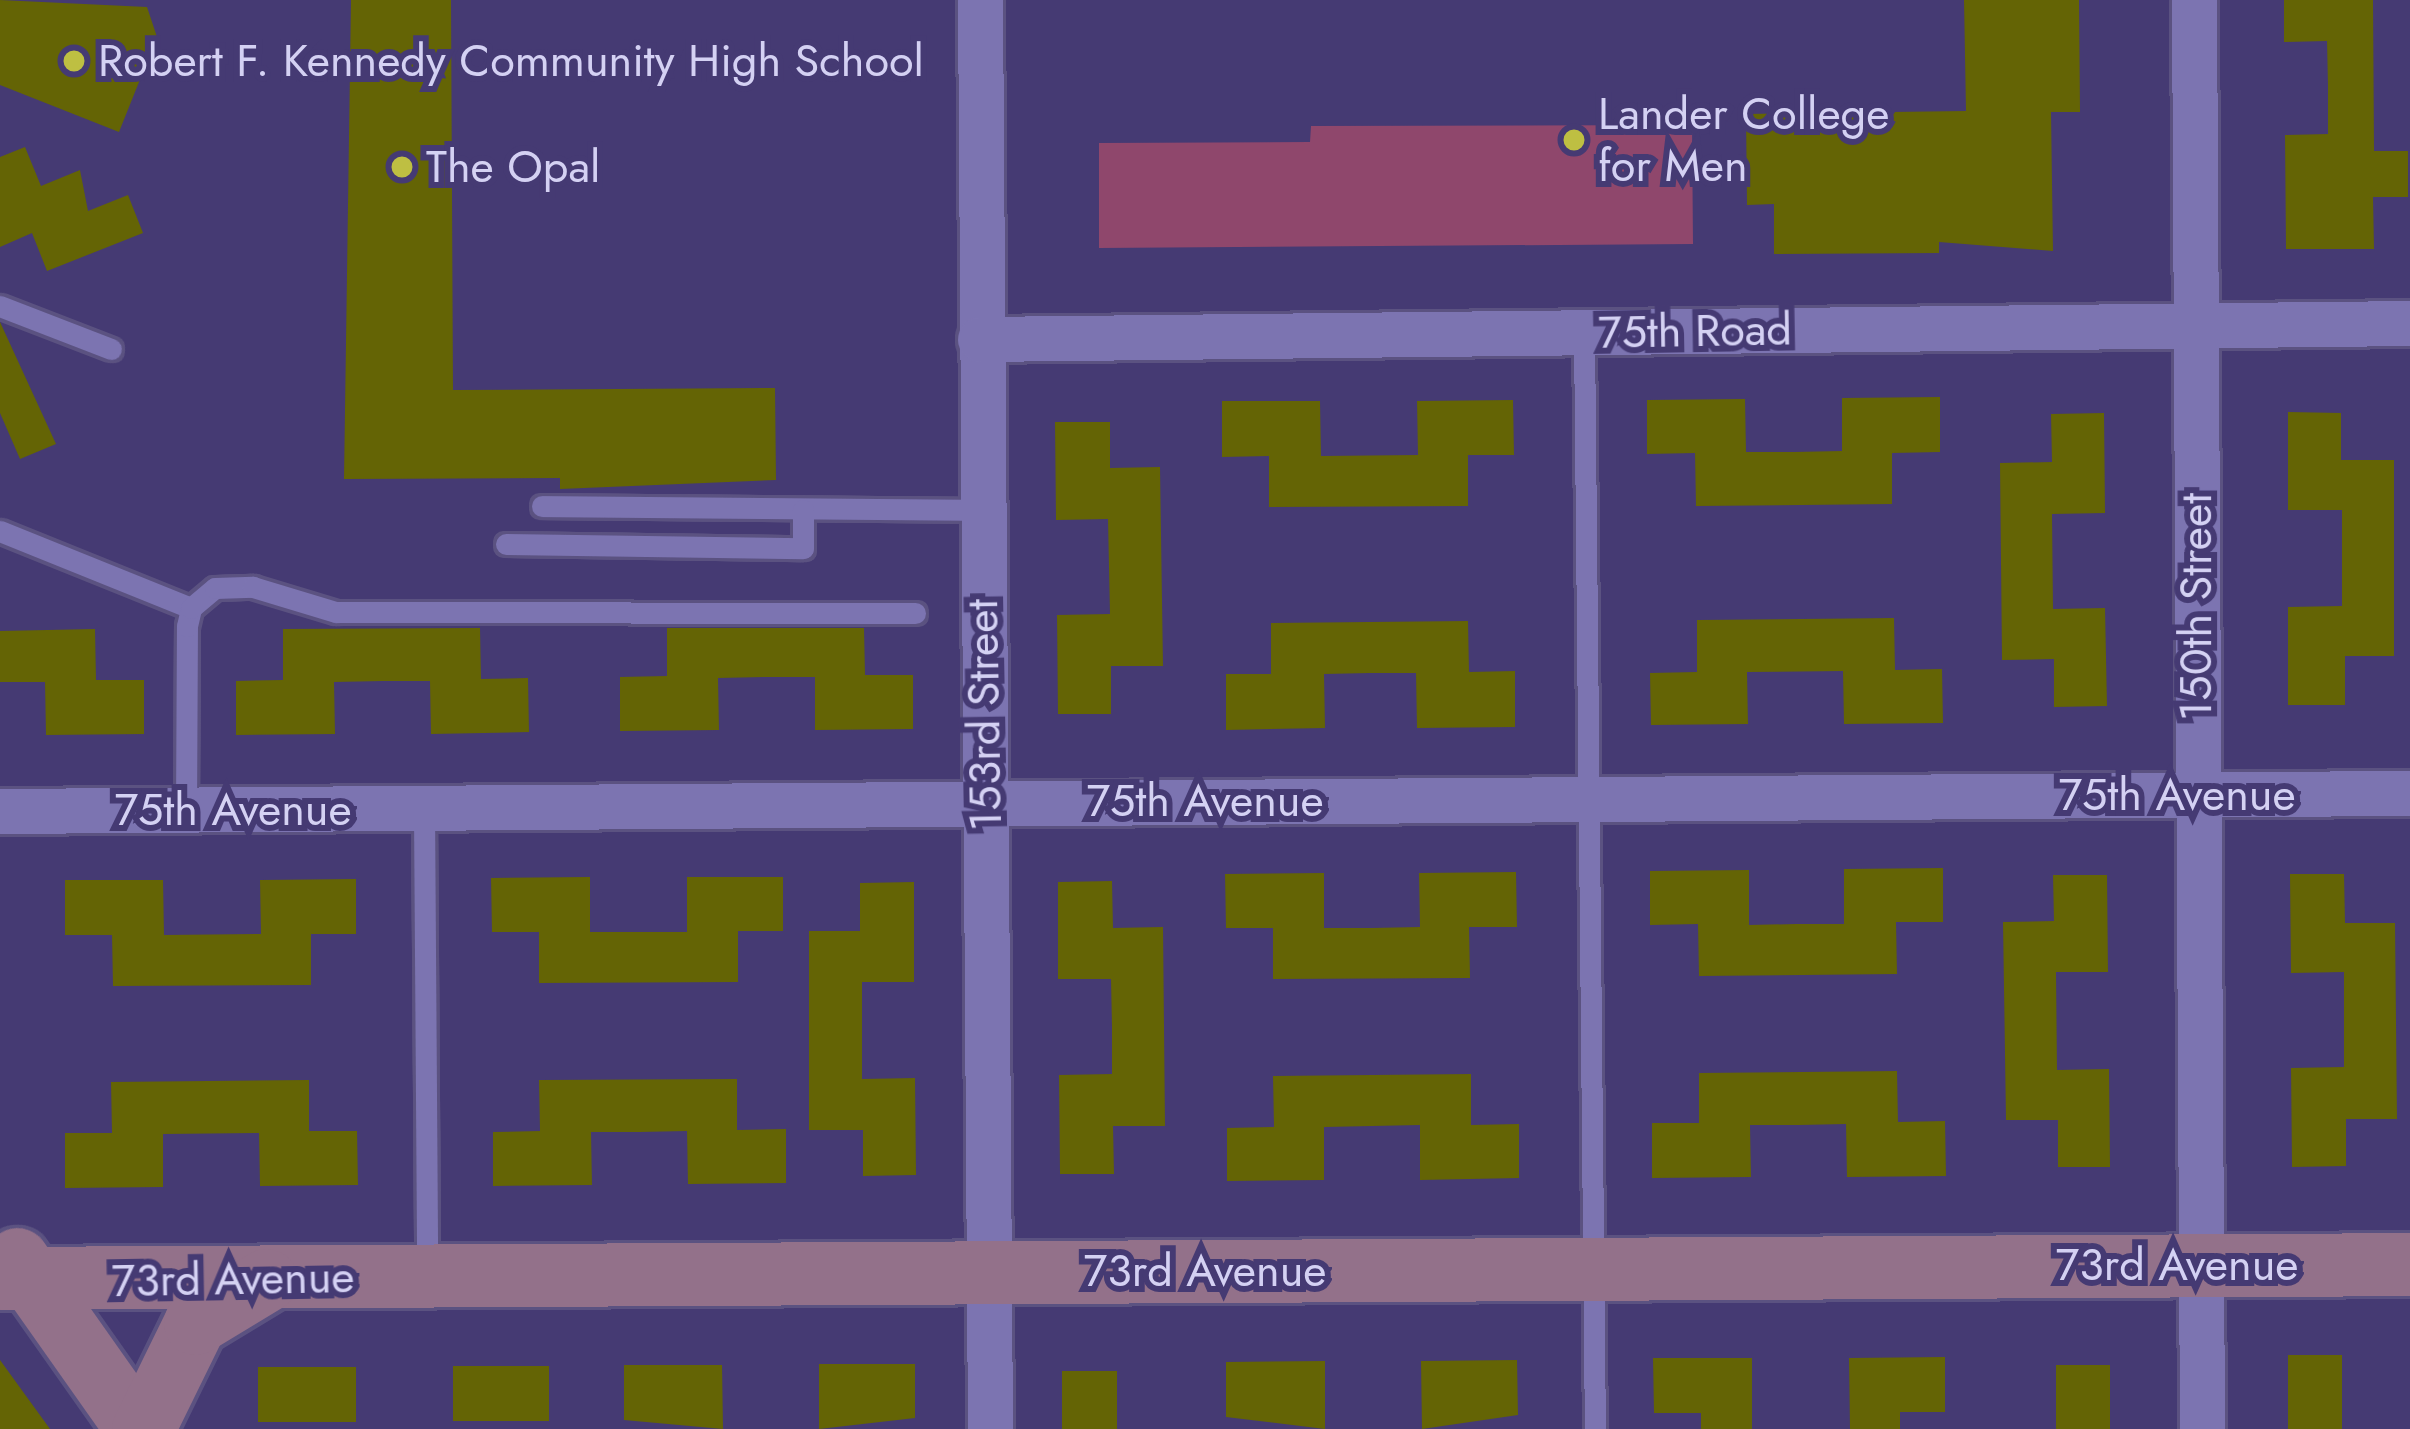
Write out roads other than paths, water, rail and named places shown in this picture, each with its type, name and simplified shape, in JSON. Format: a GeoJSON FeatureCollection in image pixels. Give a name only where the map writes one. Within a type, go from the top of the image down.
{"type":"FeatureCollection","features":[{"type":"Feature","properties":{"kind":"street","name":"153rd Street"},"geometry":{"type":"LineString","coordinates":[[980,0],[990,1429]]}},
{"type":"Feature","properties":{"kind":"street","name":"150th Street"},"geometry":{"type":"LineString","coordinates":[[2194,0],[2202,1429]]}},
{"type":"Feature","properties":{"kind":"street","name":"75th Road"},"geometry":{"type":"LineString","coordinates":[[980,339],[2410,323]]}},
{"type":"Feature","properties":{"kind":"street","name":"75th Avenue"},"geometry":{"type":"LineString","coordinates":[[0,812],[2410,793]]}},
{"type":"Feature","properties":{"kind":"street","name":"73rd Avenue"},"geometry":{"type":"LineString","coordinates":[[11,1266],[270,1278],[2410,1264]]}},
{"type":"Feature","properties":{"kind":"street"},"geometry":{"type":"LineString","coordinates":[[11,1266],[140,1429],[195,1323],[270,1278]]}},
{"type":"Feature","properties":{"kind":"lane"},"geometry":{"type":"LineString","coordinates":[[0,306],[111,350]]}},
{"type":"Feature","properties":{"kind":"lane"},"geometry":{"type":"LineString","coordinates":[[1584,332],[1595,1429]]}},
{"type":"Feature","properties":{"kind":"lane"},"geometry":{"type":"LineString","coordinates":[[542,506],[982,511]]}},
{"type":"Feature","properties":{"kind":"lane"},"geometry":{"type":"LineString","coordinates":[[506,544],[802,548],[803,510]]}},
{"type":"Feature","properties":{"kind":"lane"},"geometry":{"type":"LineString","coordinates":[[0,531],[191,608],[236,585],[336,612],[915,613]]}},
{"type":"Feature","properties":{"kind":"lane"},"geometry":{"type":"LineString","coordinates":[[186,811],[191,608]]}},
{"type":"Feature","properties":{"kind":"lane"},"geometry":{"type":"LineString","coordinates":[[424,808],[427,1277]]}},
{"type":"Feature","properties":{"kind":"place","name":"Robert F. Kennedy Community High School"},"geometry":{"type":"Point","coordinates":[74,61]}},
{"type":"Feature","properties":{"kind":"place","name":"Lander College for Men"},"geometry":{"type":"Point","coordinates":[1574,140]}},
{"type":"Feature","properties":{"kind":"place","name":"The Opal"},"geometry":{"type":"Point","coordinates":[402,167]}}]}
